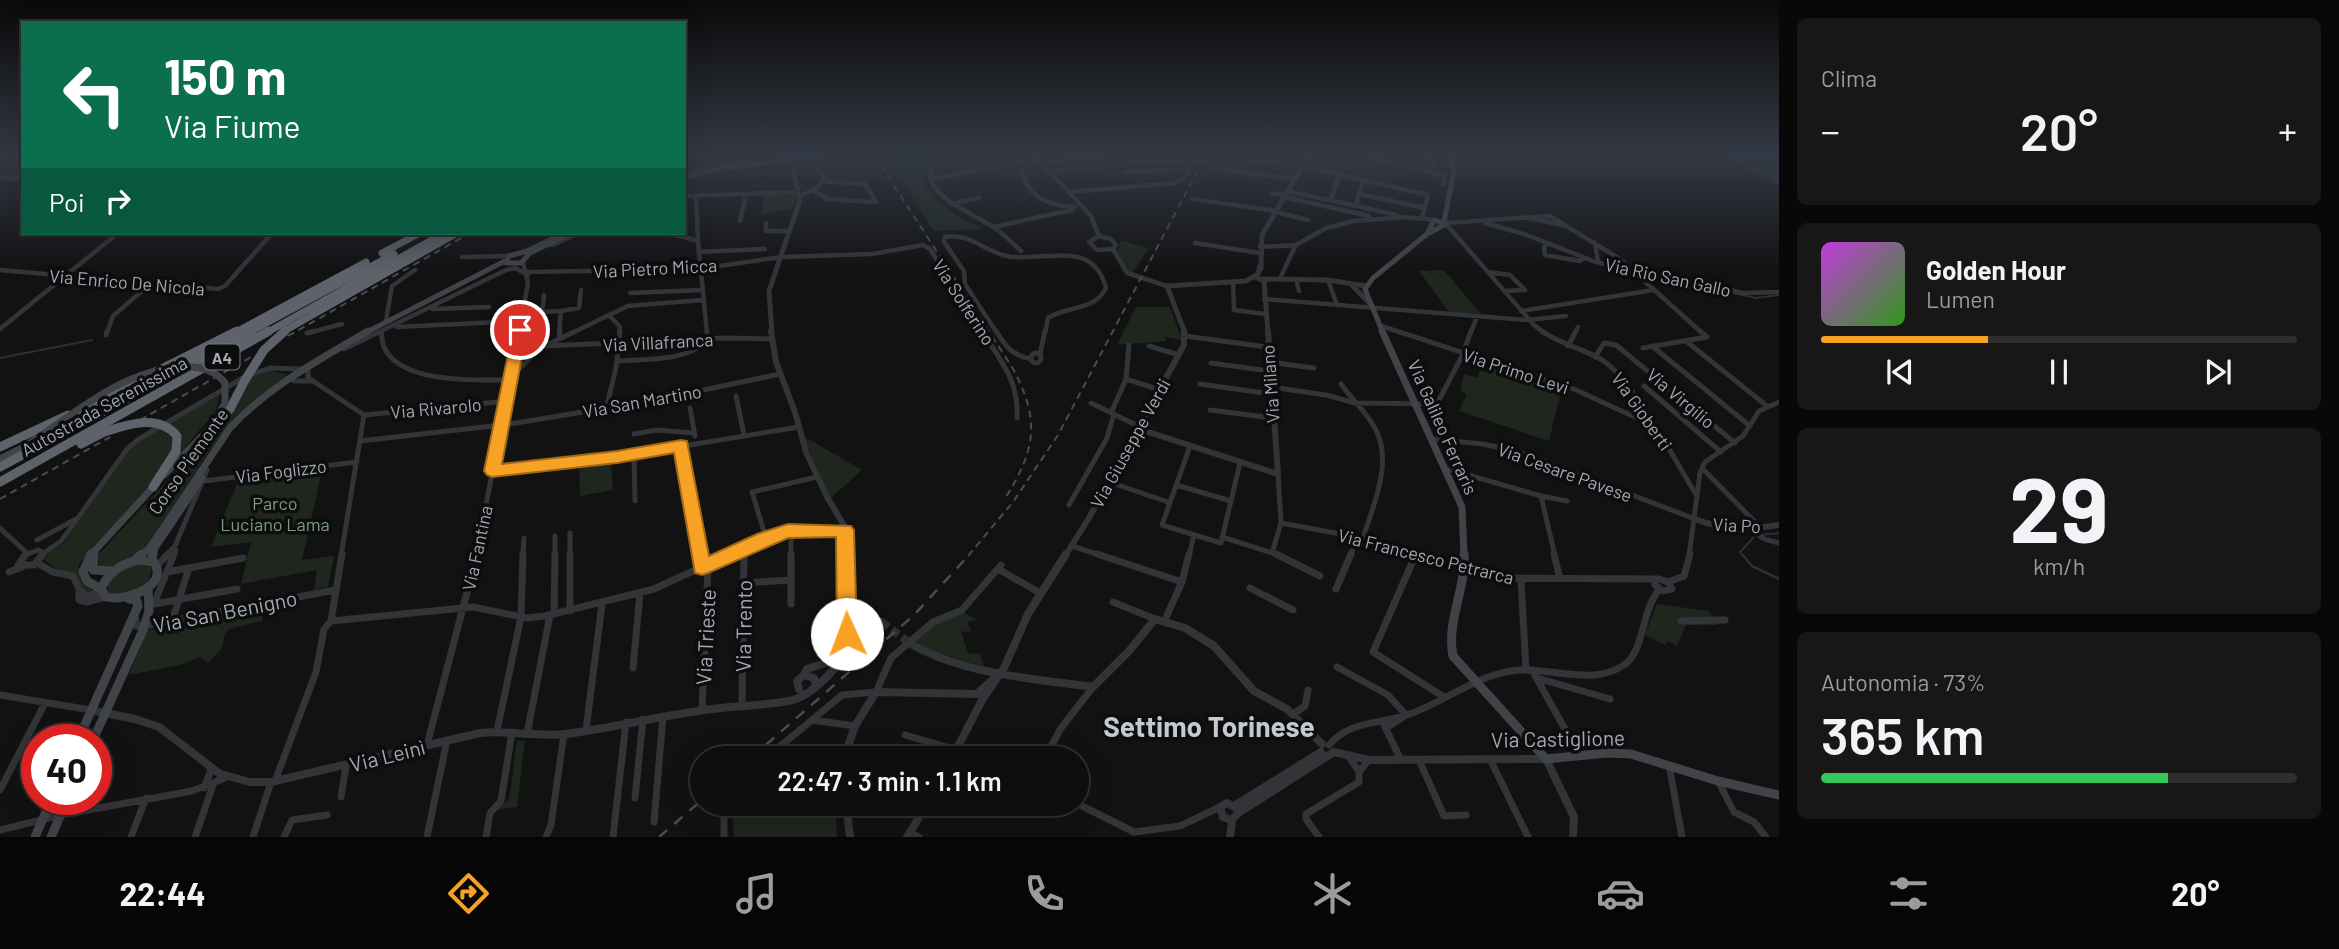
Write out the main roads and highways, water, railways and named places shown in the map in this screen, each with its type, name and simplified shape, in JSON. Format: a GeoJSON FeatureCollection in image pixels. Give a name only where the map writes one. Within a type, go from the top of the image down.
{"type":"FeatureCollection","features":[{"type":"Feature","properties":{"kind":"highway"},"geometry":{"type":"LineString","coordinates":[[0,447],[125,390],[416,235]]}},
{"type":"Feature","properties":{"kind":"highway","name":"Autostrada Serenissima"},"geometry":{"type":"LineString","coordinates":[[0,467],[428,235]]}},
{"type":"Feature","properties":{"kind":"highway","name":"Autostrada Serenissima"},"geometry":{"type":"LineString","coordinates":[[0,482],[440,235]]}},
{"type":"Feature","properties":{"kind":"highway"},"geometry":{"type":"LineString","coordinates":[[208,430],[230,410],[257,358],[286,330],[453,235]]}},
{"type":"Feature","properties":{"kind":"highway"},"geometry":{"type":"LineString","coordinates":[[0,489],[104,432],[132,424],[162,425],[175,433],[179,440],[176,451],[153,487]]}},
{"type":"Feature","properties":{"kind":"main road","name":"Via Galileo Ferraris"},"geometry":{"type":"LineString","coordinates":[[1449,194],[1441,223],[1366,286],[1370,306],[1464,516],[1465,569],[1450,648],[1546,759]]}},
{"type":"Feature","properties":{"kind":"main road"},"geometry":{"type":"LineString","coordinates":[[508,261],[561,235]]}},
{"type":"Feature","properties":{"kind":"main road"},"geometry":{"type":"LineString","coordinates":[[525,267],[546,245],[567,235]]}},
{"type":"Feature","properties":{"kind":"main road"},"geometry":{"type":"LineString","coordinates":[[518,254],[525,256],[525,267]]}},
{"type":"Feature","properties":{"kind":"main road"},"geometry":{"type":"LineString","coordinates":[[508,261],[525,267]]}},
{"type":"Feature","properties":{"kind":"main road","name":"Corso Piemonte"},"geometry":{"type":"LineString","coordinates":[[308,369],[389,322],[482,278],[508,261]]}},
{"type":"Feature","properties":{"kind":"main road","name":"Corso Piemonte"},"geometry":{"type":"LineString","coordinates":[[134,561],[149,549],[230,428],[253,405],[291,379],[389,322],[508,261]]}},
{"type":"Feature","properties":{"kind":"main road"},"geometry":{"type":"LineString","coordinates":[[0,459],[22,448],[115,384],[143,373],[172,367],[193,367],[211,371],[225,383],[227,399],[219,416],[94,550],[86,562],[83,572],[87,581],[103,593],[137,601],[138,606],[85,724]]}},
{"type":"Feature","properties":{"kind":"main road","name":"Corso Piemonte"},"geometry":{"type":"LineString","coordinates":[[148,587],[157,576],[155,548],[207,470],[251,412],[291,379]]}},
{"type":"Feature","properties":{"kind":"main road"},"geometry":{"type":"LineString","coordinates":[[94,550],[93,570],[113,571],[134,561],[154,563]]}},
{"type":"Feature","properties":{"kind":"main road"},"geometry":{"type":"LineString","coordinates":[[103,593],[113,571]]}},
{"type":"Feature","properties":{"kind":"main road"},"geometry":{"type":"LineString","coordinates":[[100,724],[144,626],[149,611],[148,587],[125,599]]}},
{"type":"Feature","properties":{"kind":"main road","name":"Via Castiglione"},"geometry":{"type":"LineString","coordinates":[[1546,759],[1621,752],[1718,781],[1779,795]]}},
{"type":"Feature","properties":{"kind":"main road"},"geometry":{"type":"LineString","coordinates":[[35,837],[44,815]]}},
{"type":"Feature","properties":{"kind":"main road"},"geometry":{"type":"LineString","coordinates":[[51,837],[61,815]]}},
{"type":"Feature","properties":{"kind":"waterway"},"geometry":{"type":"LineString","coordinates":[[1654,279],[1679,283]]}},
{"type":"Feature","properties":{"kind":"waterway"},"geometry":{"type":"LineString","coordinates":[[1729,292],[1756,298],[1779,295]]}},
{"type":"Feature","properties":{"kind":"waterway"},"geometry":{"type":"LineString","coordinates":[[0,358],[92,340]]}},
{"type":"Feature","properties":{"kind":"waterway"},"geometry":{"type":"LineString","coordinates":[[1761,535],[1779,533]]}},
{"type":"Feature","properties":{"kind":"waterway"},"geometry":{"type":"LineString","coordinates":[[1743,556],[1740,552],[1755,536]]}},
{"type":"Feature","properties":{"kind":"waterway"},"geometry":{"type":"LineString","coordinates":[[1742,554],[1752,566],[1779,579]]}},
{"type":"Feature","properties":{"kind":"tunnel"},"geometry":{"type":"LineString","coordinates":[[882,622],[911,644]]}},
{"type":"Feature","properties":{"kind":"railway"},"geometry":{"type":"LineString","coordinates":[[899,194],[1012,367],[1027,403],[1031,419],[1028,450],[1023,466],[1004,500]]}},
{"type":"Feature","properties":{"kind":"railway"},"geometry":{"type":"LineString","coordinates":[[968,556],[1013,502],[1058,435],[1185,194]]}},
{"type":"Feature","properties":{"kind":"railway"},"geometry":{"type":"LineString","coordinates":[[288,336],[466,235]]}},
{"type":"Feature","properties":{"kind":"railway"},"geometry":{"type":"LineString","coordinates":[[140,420],[253,356]]}},
{"type":"Feature","properties":{"kind":"railway"},"geometry":{"type":"LineString","coordinates":[[0,499],[110,437]]}},
{"type":"Feature","properties":{"kind":"railway"},"geometry":{"type":"LineString","coordinates":[[765,746],[914,615],[970,554]]}},
{"type":"Feature","properties":{"kind":"railway"},"geometry":{"type":"LineString","coordinates":[[659,837],[690,810]]}},
{"type":"Feature","properties":{"kind":"district","name":"Settimo Torinese"},"geometry":{"type":"Point","coordinates":[1209,726]}},
{"type":"Feature","properties":{"kind":"park label","name":"Parco Luciano Lama"},"geometry":{"type":"Point","coordinates":[275,513]}}]}
